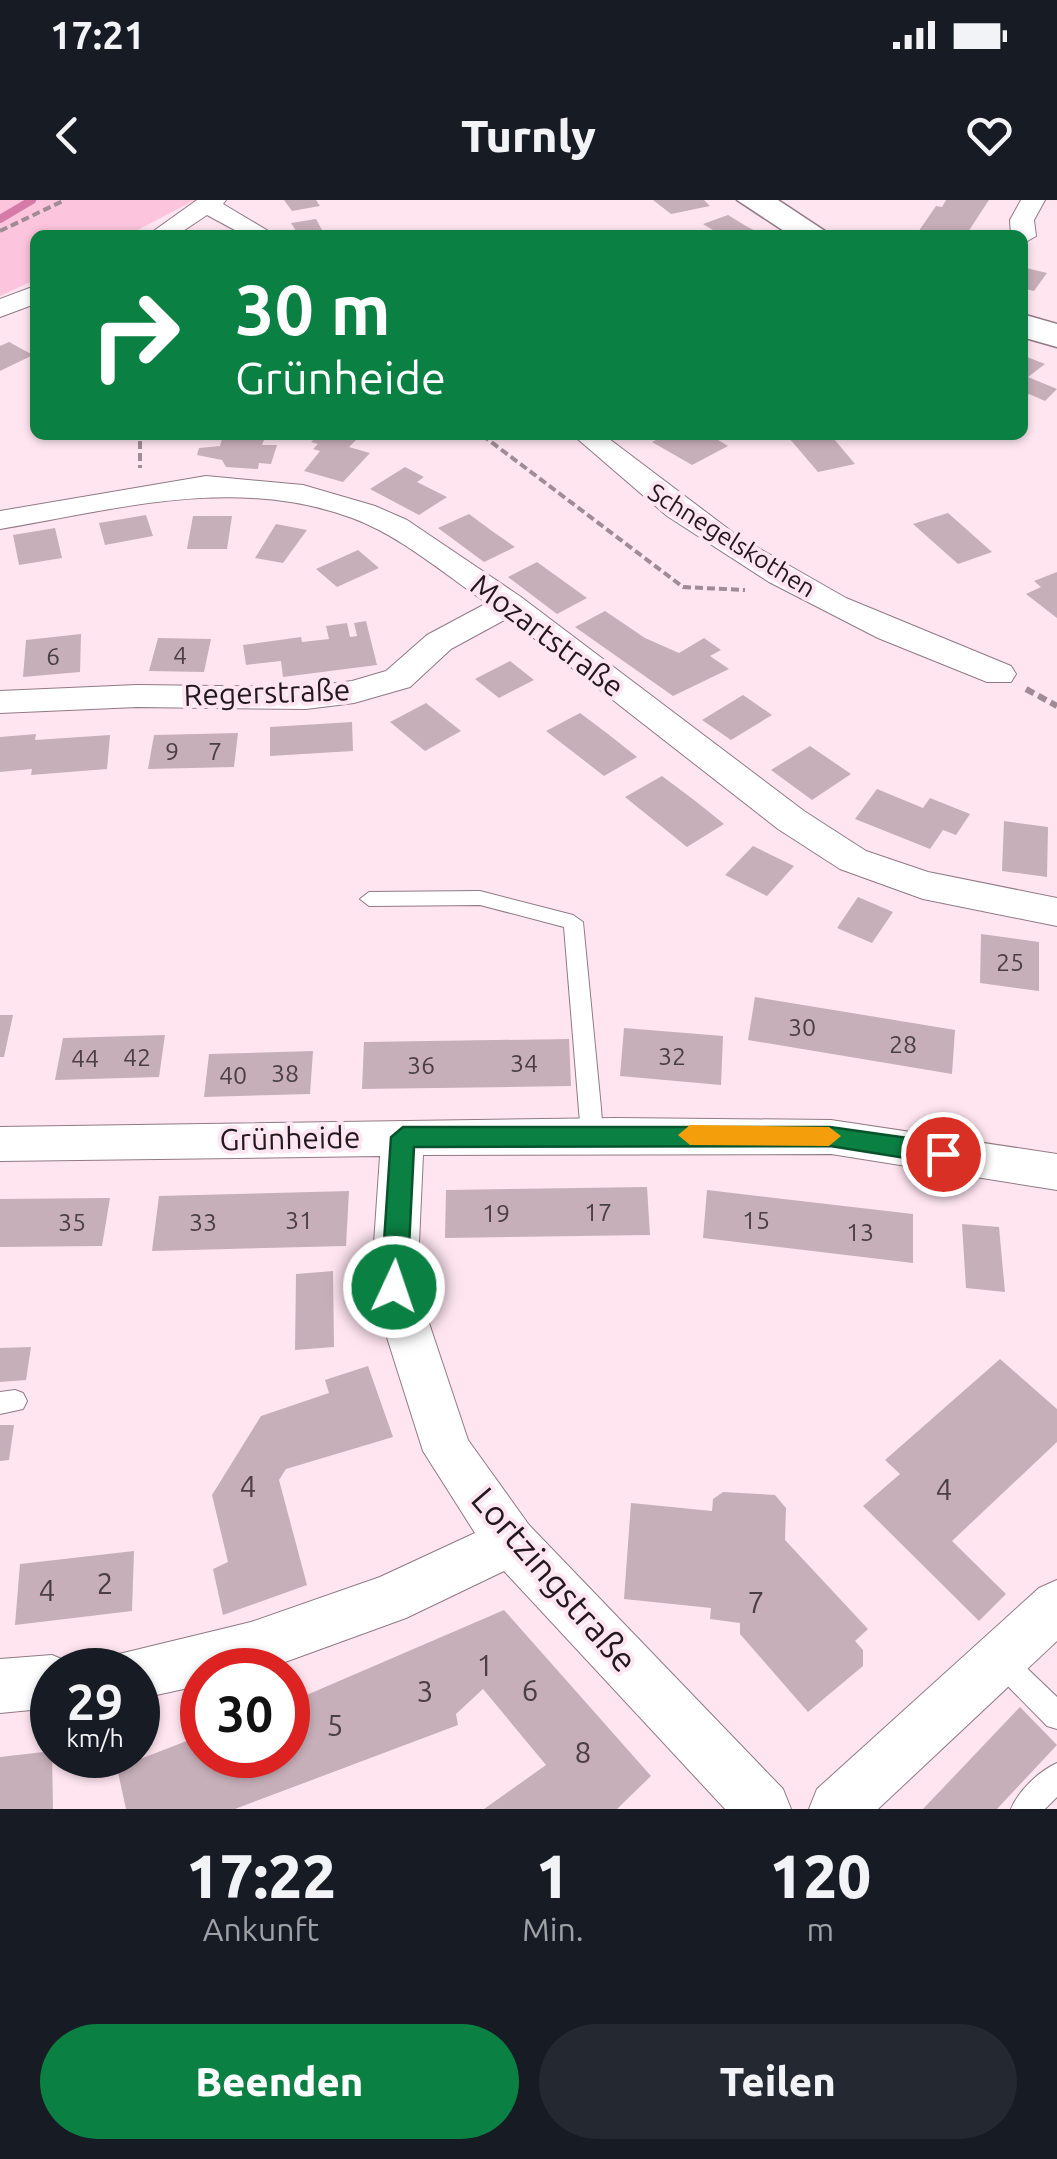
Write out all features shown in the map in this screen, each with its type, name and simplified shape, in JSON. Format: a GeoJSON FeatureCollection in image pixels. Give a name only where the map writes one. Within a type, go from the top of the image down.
{"type":"FeatureCollection","features":[{"type":"Feature","properties":{"kind":"street"},"geometry":{"type":"LineString","coordinates":[[754,200],[805,230]]}},
{"type":"Feature","properties":{"kind":"street"},"geometry":{"type":"LineString","coordinates":[[1023,230],[1022,220],[1033,200]]}},
{"type":"Feature","properties":{"kind":"street"},"geometry":{"type":"LineString","coordinates":[[168,230],[211,203],[255,230]]}},
{"type":"Feature","properties":{"kind":"street"},"geometry":{"type":"LineString","coordinates":[[0,310],[30,296]]}},
{"type":"Feature","properties":{"kind":"street"},"geometry":{"type":"LineString","coordinates":[[1028,327],[1057,336]]}},
{"type":"Feature","properties":{"kind":"street","name":"Schnegelskothen"},"geometry":{"type":"LineString","coordinates":[[593,440],[681,513],[812,594],[999,674]]}},
{"type":"Feature","properties":{"kind":"street","name":"Mozartstraße"},"geometry":{"type":"LineString","coordinates":[[0,520],[206,486],[303,494],[396,527],[510,604],[790,820],[853,860],[923,885],[1057,912]]}},
{"type":"Feature","properties":{"kind":"street","name":"Regerstraße"},"geometry":{"type":"LineString","coordinates":[[0,702],[137,696],[306,698],[354,692],[398,679],[439,642],[510,604]]}},
{"type":"Feature","properties":{"kind":"street","name":"Grünheide"},"geometry":{"type":"LineString","coordinates":[[0,1144],[592,1135],[830,1136],[1057,1172]]}},
{"type":"Feature","properties":{"kind":"street","name":"Lortzingstraße"},"geometry":{"type":"LineString","coordinates":[[403,1137],[394,1287],[446,1451],[511,1542],[764,1809]]}},
{"type":"Feature","properties":{"kind":"street"},"geometry":{"type":"LineString","coordinates":[[160,1668],[251,1648],[388,1600],[511,1542]]}},
{"type":"Feature","properties":{"kind":"street"},"geometry":{"type":"LineString","coordinates":[[837,1809],[1057,1606]]}},
{"type":"Feature","properties":{"kind":"street"},"geometry":{"type":"LineString","coordinates":[[0,1686],[30,1684]]}},
{"type":"Feature","properties":{"kind":"lane"},"geometry":{"type":"LineString","coordinates":[[369,899],[480,898],[574,922],[582,1028],[589,1058],[592,1135]]}},
{"type":"Feature","properties":{"kind":"lane"},"geometry":{"type":"LineString","coordinates":[[999,1660],[1057,1716]]}},
{"type":"Feature","properties":{"kind":"lane"},"geometry":{"type":"LineString","coordinates":[[1025,1809],[1057,1776]]}},
{"type":"Feature","properties":{"kind":"path"},"geometry":{"type":"LineString","coordinates":[[0,231],[64,200]]}},
{"type":"Feature","properties":{"kind":"path"},"geometry":{"type":"LineString","coordinates":[[489,440],[683,587],[812,594]]}},
{"type":"Feature","properties":{"kind":"shaded area"},"geometry":{"type":"Polygon","coordinates":[[[0,200],[195,200],[138,230],[30,230],[30,282],[0,296],[0,200]]]}},
{"type":"Feature","properties":{"kind":"building"},"geometry":{"type":"Polygon","coordinates":[[[284,200],[316,200],[320,206],[292,211],[284,200]]]}},
{"type":"Feature","properties":{"kind":"building"},"geometry":{"type":"Polygon","coordinates":[[[653,200],[704,200],[710,206],[671,214],[653,200]]]}},
{"type":"Feature","properties":{"kind":"building"},"geometry":{"type":"Polygon","coordinates":[[[946,200],[989,200],[969,230],[919,230],[936,206],[942,207],[946,200]]]}},
{"type":"Feature","properties":{"kind":"building"},"geometry":{"type":"Polygon","coordinates":[[[728,215],[754,230],[713,230],[703,224],[728,215]]]}},
{"type":"Feature","properties":{"kind":"building"},"geometry":{"type":"Polygon","coordinates":[[[316,219],[322,230],[295,230],[291,223],[316,219]]]}},
{"type":"Feature","properties":{"kind":"building"},"geometry":{"type":"Polygon","coordinates":[[[1028,268],[1047,273],[1034,291],[1028,290],[1028,268]]]}},
{"type":"Feature","properties":{"kind":"building"},"geometry":{"type":"Polygon","coordinates":[[[9,342],[30,356],[0,371],[0,346],[9,342]]]}},
{"type":"Feature","properties":{"kind":"building"},"geometry":{"type":"Polygon","coordinates":[[[1028,357],[1045,364],[1028,377],[1028,357]]]}},
{"type":"Feature","properties":{"kind":"building"},"geometry":{"type":"Polygon","coordinates":[[[1028,377],[1057,389],[1045,401],[1029,394],[1028,377]]]}},
{"type":"Feature","properties":{"kind":"building"},"geometry":{"type":"Polygon","coordinates":[[[222,440],[264,440],[262,445],[277,445],[271,464],[259,463],[258,469],[226,467],[222,460],[197,455],[199,448],[220,446],[222,440]]]}},
{"type":"Feature","properties":{"kind":"building"},"geometry":{"type":"Polygon","coordinates":[[[356,440],[349,447],[370,453],[343,482],[304,471],[320,451],[313,449],[318,444],[311,442],[356,440]]]}},
{"type":"Feature","properties":{"kind":"building"},"geometry":{"type":"Polygon","coordinates":[[[718,440],[728,446],[692,465],[652,442],[718,440]]]}},
{"type":"Feature","properties":{"kind":"building"},"geometry":{"type":"Polygon","coordinates":[[[791,440],[835,440],[855,464],[818,472],[791,440]]]}},
{"type":"Feature","properties":{"kind":"building"},"geometry":{"type":"Polygon","coordinates":[[[405,467],[424,477],[417,482],[447,497],[419,515],[370,489],[405,467]]]}},
{"type":"Feature","properties":{"kind":"building"},"geometry":{"type":"Polygon","coordinates":[[[948,513],[992,552],[958,564],[913,524],[948,513]]]}},
{"type":"Feature","properties":{"kind":"building"},"geometry":{"type":"Polygon","coordinates":[[[469,514],[515,547],[484,562],[438,528],[469,514]]]}},
{"type":"Feature","properties":{"kind":"building"},"geometry":{"type":"Polygon","coordinates":[[[146,515],[153,536],[105,545],[99,523],[146,515]]]}},
{"type":"Feature","properties":{"kind":"building"},"geometry":{"type":"Polygon","coordinates":[[[193,516],[232,516],[227,549],[187,549],[193,516]]]}},
{"type":"Feature","properties":{"kind":"building"},"geometry":{"type":"Polygon","coordinates":[[[276,524],[307,530],[283,563],[255,558],[276,524]]]}},
{"type":"Feature","properties":{"kind":"building"},"geometry":{"type":"Polygon","coordinates":[[[55,528],[62,558],[19,565],[13,535],[55,528]]]}},
{"type":"Feature","properties":{"kind":"building"},"geometry":{"type":"Polygon","coordinates":[[[358,550],[379,568],[337,587],[316,569],[358,550]]]}},
{"type":"Feature","properties":{"kind":"building"},"geometry":{"type":"Polygon","coordinates":[[[537,562],[587,598],[557,614],[508,577],[537,562]]]}},
{"type":"Feature","properties":{"kind":"building"},"geometry":{"type":"Polygon","coordinates":[[[1057,572],[1057,618],[1026,594],[1041,587],[1034,581],[1057,572]]]}},
{"type":"Feature","properties":{"kind":"building"},"geometry":{"type":"Polygon","coordinates":[[[605,611],[645,638],[679,653],[704,638],[721,650],[710,656],[729,669],[673,696],[575,627],[605,611]]]}},
{"type":"Feature","properties":{"kind":"building"},"geometry":{"type":"Polygon","coordinates":[[[366,621],[377,665],[283,677],[281,661],[246,665],[243,645],[301,637],[302,642],[329,639],[326,626],[347,623],[350,637],[357,636],[354,623],[366,621]]]}},
{"type":"Feature","properties":{"kind":"building"},"geometry":{"type":"Polygon","coordinates":[[[81,634],[80,672],[23,677],[26,640],[81,634]]]}},
{"type":"Feature","properties":{"kind":"building"},"geometry":{"type":"Polygon","coordinates":[[[158,638],[211,639],[204,672],[149,671],[158,638]]]}},
{"type":"Feature","properties":{"kind":"building"},"geometry":{"type":"Polygon","coordinates":[[[510,661],[534,680],[499,698],[475,679],[510,661]]]}},
{"type":"Feature","properties":{"kind":"building"},"geometry":{"type":"Polygon","coordinates":[[[743,695],[772,715],[731,740],[702,720],[743,695]]]}},
{"type":"Feature","properties":{"kind":"building"},"geometry":{"type":"Polygon","coordinates":[[[426,703],[461,731],[425,751],[390,722],[426,703]]]}},
{"type":"Feature","properties":{"kind":"building"},"geometry":{"type":"Polygon","coordinates":[[[580,713],[637,757],[604,776],[546,731],[580,713]]]}},
{"type":"Feature","properties":{"kind":"building"},"geometry":{"type":"Polygon","coordinates":[[[352,722],[353,751],[270,756],[270,727],[352,722]]]}},
{"type":"Feature","properties":{"kind":"building"},"geometry":{"type":"Polygon","coordinates":[[[238,733],[234,767],[148,769],[154,735],[238,733]]]}},
{"type":"Feature","properties":{"kind":"building"},"geometry":{"type":"Polygon","coordinates":[[[36,734],[35,740],[110,735],[107,769],[31,775],[32,769],[0,772],[0,737],[36,734]]]}},
{"type":"Feature","properties":{"kind":"building"},"geometry":{"type":"Polygon","coordinates":[[[810,746],[851,774],[812,800],[771,770],[810,746]]]}},
{"type":"Feature","properties":{"kind":"building"},"geometry":{"type":"Polygon","coordinates":[[[662,776],[724,824],[687,847],[625,797],[662,776]]]}},
{"type":"Feature","properties":{"kind":"building"},"geometry":{"type":"Polygon","coordinates":[[[877,789],[923,808],[930,798],[970,814],[956,835],[943,830],[930,849],[855,819],[877,789]]]}},
{"type":"Feature","properties":{"kind":"building"},"geometry":{"type":"Polygon","coordinates":[[[1004,821],[1048,827],[1047,877],[1002,871],[1004,821]]]}},
{"type":"Feature","properties":{"kind":"building"},"geometry":{"type":"Polygon","coordinates":[[[753,846],[794,866],[767,896],[725,875],[753,846]]]}},
{"type":"Feature","properties":{"kind":"building"},"geometry":{"type":"Polygon","coordinates":[[[858,897],[893,912],[872,943],[837,928],[858,897]]]}},
{"type":"Feature","properties":{"kind":"building"},"geometry":{"type":"Polygon","coordinates":[[[981,934],[1039,942],[1039,991],[980,983],[981,934]]]}},
{"type":"Feature","properties":{"kind":"building"},"geometry":{"type":"Polygon","coordinates":[[[755,997],[955,1030],[952,1074],[748,1040],[755,997]]]}},
{"type":"Feature","properties":{"kind":"building"},"geometry":{"type":"Polygon","coordinates":[[[0,1015],[13,1015],[4,1057],[0,1057],[0,1015]]]}},
{"type":"Feature","properties":{"kind":"building"},"geometry":{"type":"Polygon","coordinates":[[[624,1028],[723,1036],[721,1085],[620,1076],[624,1028]]]}},
{"type":"Feature","properties":{"kind":"building"},"geometry":{"type":"Polygon","coordinates":[[[165,1035],[159,1077],[55,1080],[63,1038],[165,1035]]]}},
{"type":"Feature","properties":{"kind":"building"},"geometry":{"type":"Polygon","coordinates":[[[569,1039],[571,1086],[362,1089],[364,1042],[569,1039]]]}},
{"type":"Feature","properties":{"kind":"building"},"geometry":{"type":"Polygon","coordinates":[[[313,1051],[310,1094],[204,1097],[209,1054],[313,1051]]]}},
{"type":"Feature","properties":{"kind":"building"},"geometry":{"type":"Polygon","coordinates":[[[647,1187],[650,1235],[445,1238],[446,1190],[647,1187]]]}},
{"type":"Feature","properties":{"kind":"building"},"geometry":{"type":"Polygon","coordinates":[[[707,1190],[913,1214],[913,1263],[703,1238],[707,1190]]]}},
{"type":"Feature","properties":{"kind":"building"},"geometry":{"type":"Polygon","coordinates":[[[349,1191],[346,1246],[152,1251],[159,1196],[349,1191]]]}},
{"type":"Feature","properties":{"kind":"building"},"geometry":{"type":"Polygon","coordinates":[[[110,1198],[102,1246],[0,1247],[0,1199],[110,1198]]]}},
{"type":"Feature","properties":{"kind":"building"},"geometry":{"type":"Polygon","coordinates":[[[962,1224],[999,1227],[1005,1292],[966,1288],[962,1224]]]}},
{"type":"Feature","properties":{"kind":"building"},"geometry":{"type":"Polygon","coordinates":[[[333,1271],[334,1347],[295,1350],[296,1274],[333,1271]]]}},
{"type":"Feature","properties":{"kind":"building"},"geometry":{"type":"Polygon","coordinates":[[[31,1347],[26,1380],[0,1382],[0,1348],[31,1347]]]}},
{"type":"Feature","properties":{"kind":"building"},"geometry":{"type":"Polygon","coordinates":[[[1000,1359],[1057,1409],[1057,1442],[952,1541],[1006,1594],[979,1621],[863,1506],[900,1474],[885,1460],[1000,1359]]]}},
{"type":"Feature","properties":{"kind":"building"},"geometry":{"type":"Polygon","coordinates":[[[368,1366],[393,1437],[286,1469],[279,1480],[307,1585],[223,1615],[213,1569],[228,1562],[212,1495],[261,1416],[329,1393],[325,1380],[368,1366]]]}},
{"type":"Feature","properties":{"kind":"building"},"geometry":{"type":"Polygon","coordinates":[[[0,1425],[14,1425],[9,1460],[0,1461],[0,1425]]]}},
{"type":"Feature","properties":{"kind":"building"},"geometry":{"type":"Polygon","coordinates":[[[723,1492],[775,1495],[786,1508],[785,1540],[868,1629],[855,1641],[863,1650],[863,1666],[808,1712],[740,1634],[740,1623],[710,1619],[711,1608],[624,1599],[631,1503],[712,1511],[713,1499],[723,1492]]]}},
{"type":"Feature","properties":{"kind":"building"},"geometry":{"type":"Polygon","coordinates":[[[134,1551],[132,1611],[15,1625],[20,1564],[134,1551]]]}},
{"type":"Feature","properties":{"kind":"building"},"geometry":{"type":"Polygon","coordinates":[[[504,1610],[651,1776],[617,1809],[484,1809],[546,1765],[483,1689],[456,1714],[458,1725],[235,1809],[126,1809],[119,1778],[160,1778],[160,1751],[180,1744],[180,1778],[310,1778],[310,1694],[504,1610]]]}},
{"type":"Feature","properties":{"kind":"building"},"geometry":{"type":"Polygon","coordinates":[[[1020,1707],[1057,1745],[997,1809],[923,1809],[1020,1707]]]}},
{"type":"Feature","properties":{"kind":"building"},"geometry":{"type":"Polygon","coordinates":[[[30,1754],[30,1778],[52,1778],[53,1809],[0,1809],[0,1757],[30,1754]]]}},
{"type":"Feature","properties":{"kind":"waterway"},"geometry":{"type":"LineString","coordinates":[[0,219],[32,200]]}},
{"type":"Feature","properties":{"kind":"slow traffic"},"geometry":{"type":"LineString","coordinates":[[690,1135],[829,1136]]}},
{"type":"Feature","properties":{"kind":"route"},"geometry":{"type":"LineString","coordinates":[[394,1287],[403,1137],[830,1136],[943,1154]]}}]}
